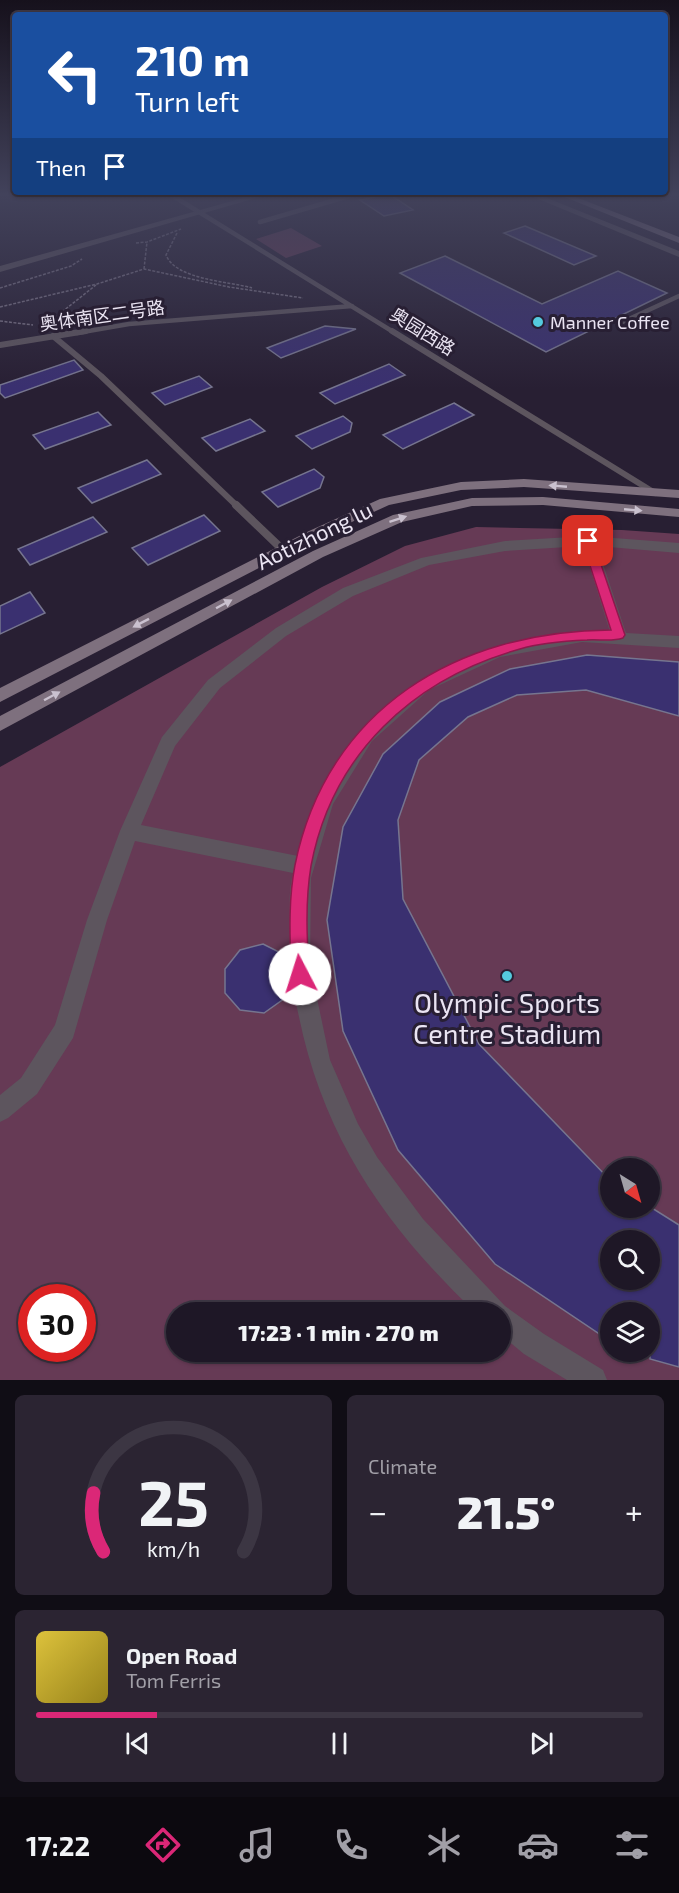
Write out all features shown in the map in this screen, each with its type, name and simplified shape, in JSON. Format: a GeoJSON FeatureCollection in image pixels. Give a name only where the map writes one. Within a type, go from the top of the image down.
{"type":"FeatureCollection","features":[{"type":"Feature","properties":{"kind":"main road","name":"Aotizhong lu"},"geometry":{"type":"LineString","coordinates":[[0,696],[283,550],[386,502],[461,486],[524,483],[679,494]]}},
{"type":"Feature","properties":{"kind":"main road","name":"Aotizhong lu"},"geometry":{"type":"LineString","coordinates":[[0,724],[318,554],[398,518],[472,502],[543,501],[679,513]]}},
{"type":"Feature","properties":{"kind":"street"},"geometry":{"type":"LineString","coordinates":[[0,269],[30,260]]}},
{"type":"Feature","properties":{"kind":"street"},"geometry":{"type":"LineString","coordinates":[[0,1110],[29,1086],[65,1030],[97,920],[129,831],[168,742],[214,684],[281,632],[348,592],[426,561],[505,546],[588,541],[679,548]]}},
{"type":"Feature","properties":{"kind":"street"},"geometry":{"type":"LineString","coordinates":[[588,541],[619,635]]}},
{"type":"Feature","properties":{"kind":"street"},"geometry":{"type":"LineString","coordinates":[[483,1302],[451,1272],[397,1209],[372,1172],[334,1098],[320,1062],[302,991],[297,926],[303,866],[317,819],[342,766],[383,716],[407,695],[461,664],[511,646],[553,638],[619,635],[679,642]]}},
{"type":"Feature","properties":{"kind":"street"},"geometry":{"type":"LineString","coordinates":[[129,831],[303,866]]}},
{"type":"Feature","properties":{"kind":"street"},"geometry":{"type":"LineString","coordinates":[[511,1326],[534,1344],[593,1380]]}},
{"type":"Feature","properties":{"kind":"lane","name":"奥园西路"},"geometry":{"type":"LineString","coordinates":[[279,260],[657,494]]}},
{"type":"Feature","properties":{"kind":"lane"},"geometry":{"type":"LineString","coordinates":[[618,324],[679,296]]}},
{"type":"Feature","properties":{"kind":"lane","name":"奥体南区二号路"},"geometry":{"type":"LineString","coordinates":[[0,345],[129,324],[353,306]]}},
{"type":"Feature","properties":{"kind":"lane"},"geometry":{"type":"LineString","coordinates":[[53,336],[101,376],[283,550]]}},
{"type":"Feature","properties":{"kind":"path"},"geometry":{"type":"LineString","coordinates":[[0,288],[71,266],[79,260]]}},
{"type":"Feature","properties":{"kind":"path"},"geometry":{"type":"LineString","coordinates":[[144,269],[145,260]]}},
{"type":"Feature","properties":{"kind":"path"},"geometry":{"type":"LineString","coordinates":[[168,260],[174,267],[186,272],[263,291]]}},
{"type":"Feature","properties":{"kind":"path"},"geometry":{"type":"LineString","coordinates":[[0,307],[98,284],[144,269],[308,298]]}},
{"type":"Feature","properties":{"kind":"path"},"geometry":{"type":"LineString","coordinates":[[48,323],[98,284]]}},
{"type":"Feature","properties":{"kind":"path"},"geometry":{"type":"LineString","coordinates":[[0,321],[33,325]]}},
{"type":"Feature","properties":{"kind":"shaded area"},"geometry":{"type":"Polygon","coordinates":[[[476,527],[622,530],[679,534],[679,1380],[0,1380],[0,767],[322,587],[405,546],[476,527]]]}},
{"type":"Feature","properties":{"kind":"building"},"geometry":{"type":"Polygon","coordinates":[[[433,260],[454,260],[542,304],[618,271],[667,293],[546,352],[400,273],[433,260]]]}},
{"type":"Feature","properties":{"kind":"building"},"geometry":{"type":"Polygon","coordinates":[[[564,260],[585,260],[574,265],[564,260]]]}},
{"type":"Feature","properties":{"kind":"building"},"geometry":{"type":"Polygon","coordinates":[[[325,326],[356,329],[281,358],[267,348],[325,326]]]}},
{"type":"Feature","properties":{"kind":"building"},"geometry":{"type":"Polygon","coordinates":[[[74,360],[83,370],[5,398],[0,393],[0,385],[74,360]]]}},
{"type":"Feature","properties":{"kind":"building"},"geometry":{"type":"Polygon","coordinates":[[[389,364],[405,375],[335,404],[320,393],[389,364]]]}},
{"type":"Feature","properties":{"kind":"building"},"geometry":{"type":"Polygon","coordinates":[[[199,376],[212,387],[165,405],[152,393],[199,376]]]}},
{"type":"Feature","properties":{"kind":"building"},"geometry":{"type":"Polygon","coordinates":[[[454,403],[474,415],[403,449],[383,435],[454,403]]]}},
{"type":"Feature","properties":{"kind":"building"},"geometry":{"type":"Polygon","coordinates":[[[98,412],[111,425],[45,449],[33,435],[98,412]]]}},
{"type":"Feature","properties":{"kind":"building"},"geometry":{"type":"Polygon","coordinates":[[[343,416],[352,423],[350,432],[312,449],[296,436],[343,416]]]}},
{"type":"Feature","properties":{"kind":"building"},"geometry":{"type":"Polygon","coordinates":[[[250,419],[265,431],[216,451],[202,438],[250,419]]]}},
{"type":"Feature","properties":{"kind":"building"},"geometry":{"type":"Polygon","coordinates":[[[147,460],[161,474],[92,503],[78,488],[147,460]]]}},
{"type":"Feature","properties":{"kind":"building"},"geometry":{"type":"Polygon","coordinates":[[[314,469],[324,477],[320,488],[278,507],[262,492],[314,469]]]}},
{"type":"Feature","properties":{"kind":"building"},"geometry":{"type":"Polygon","coordinates":[[[204,515],[220,531],[148,565],[132,548],[204,515]]]}},
{"type":"Feature","properties":{"kind":"building"},"geometry":{"type":"Polygon","coordinates":[[[93,517],[107,532],[30,565],[18,549],[93,517]]]}},
{"type":"Feature","properties":{"kind":"building"},"geometry":{"type":"Polygon","coordinates":[[[30,592],[45,613],[0,634],[0,606],[30,592]]]}},
{"type":"Feature","properties":{"kind":"building"},"geometry":{"type":"Polygon","coordinates":[[[587,655],[679,662],[679,716],[586,690],[517,695],[468,717],[419,760],[398,820],[403,899],[479,1044],[600,1170],[600,1218],[660,1218],[660,1213],[679,1225],[679,1367],[660,1362],[660,1302],[600,1302],[600,1334],[495,1264],[398,1150],[343,1031],[327,920],[343,827],[383,754],[440,702],[510,669],[587,655]]]}},
{"type":"Feature","properties":{"kind":"building"},"geometry":{"type":"Polygon","coordinates":[[[263,944],[283,954],[288,964],[290,982],[285,998],[264,1013],[240,1010],[225,993],[225,969],[240,950],[263,944]]]}},
{"type":"Feature","properties":{"kind":"place","name":"Manner Coffee"},"geometry":{"type":"Point","coordinates":[538,322]}},
{"type":"Feature","properties":{"kind":"place","name":"Olympic Sports Centre Stadium"},"geometry":{"type":"Point","coordinates":[507,976]}},
{"type":"Feature","properties":{"kind":"route"},"geometry":{"type":"LineString","coordinates":[[300,974],[297,926],[303,866],[326,796],[342,766],[383,716],[407,695],[461,664],[490,652],[553,638],[619,635],[588,541]]}}]}
